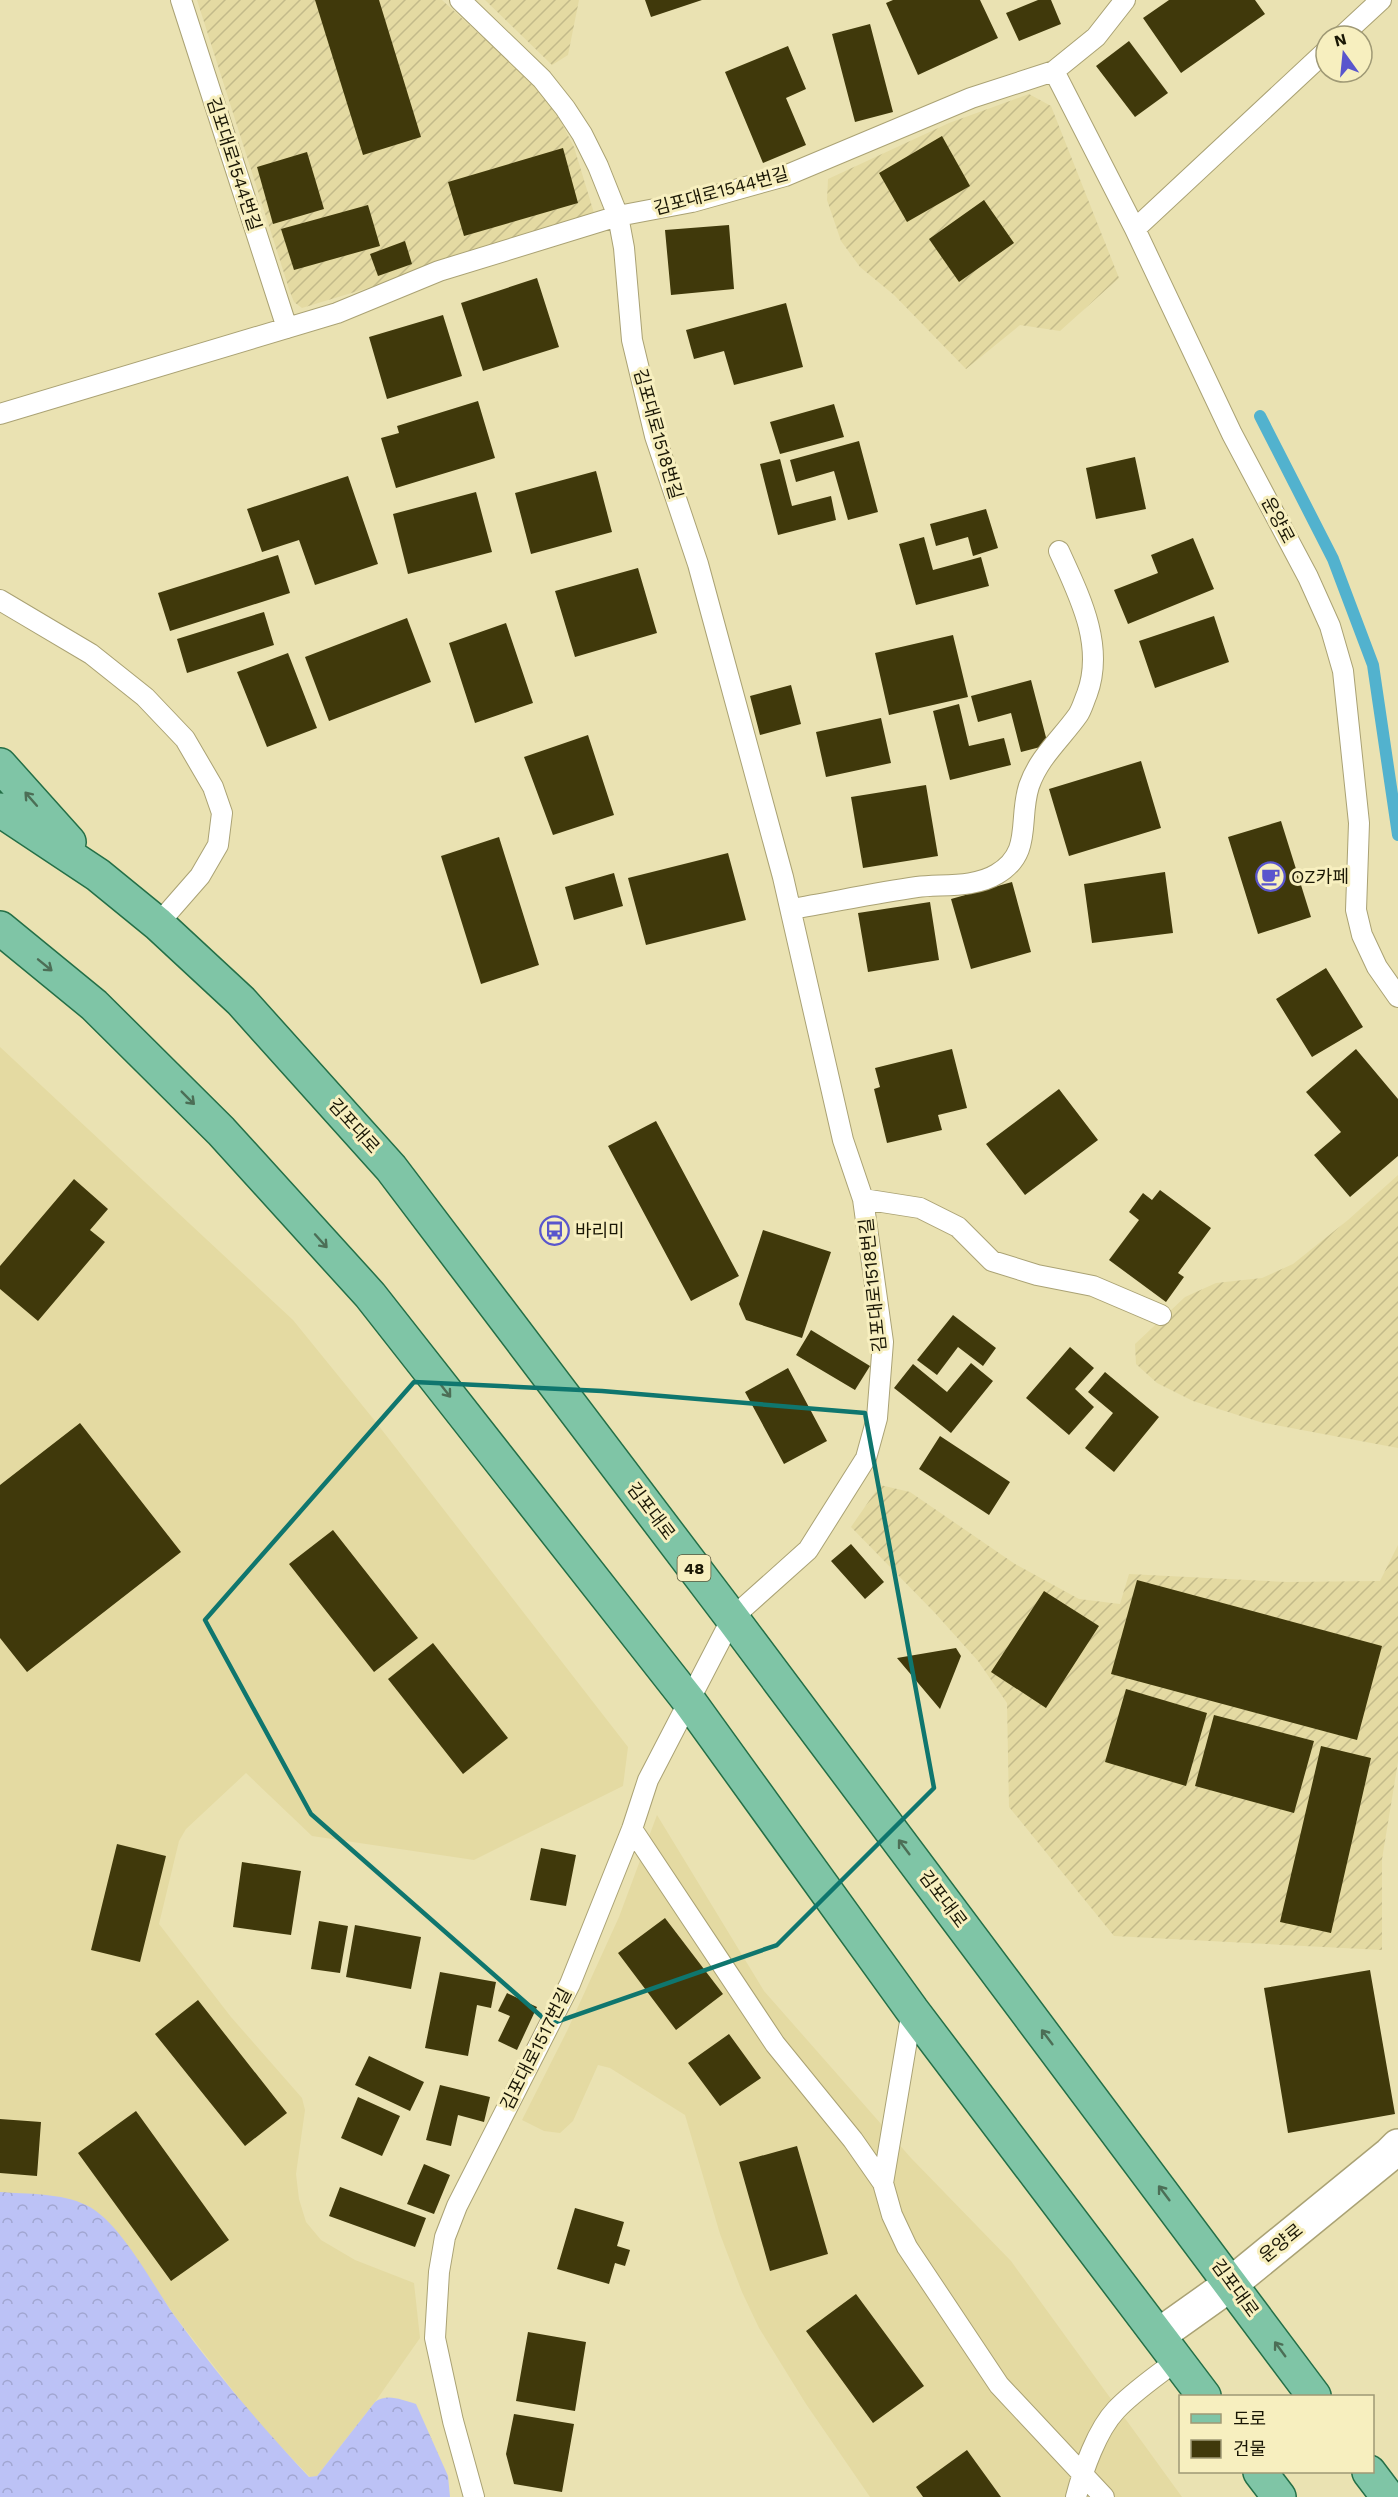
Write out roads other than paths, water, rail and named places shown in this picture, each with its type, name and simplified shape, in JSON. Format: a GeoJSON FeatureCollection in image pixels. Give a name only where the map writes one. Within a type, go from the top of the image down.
{"type":"FeatureCollection","features":[{"type":"Feature","properties":{"kind":"main road"},"geometry":{"type":"LineString","coordinates":[[0,765],[98,874]]}},
{"type":"Feature","properties":{"kind":"main road","name":"김포대로"},"geometry":{"type":"LineString","coordinates":[[0,810],[98,874],[158,924],[241,1001],[391,1168],[1232,2283],[1313,2395]]}},
{"type":"Feature","properties":{"kind":"main road"},"geometry":{"type":"LineString","coordinates":[[5,934],[94,1005],[212,1123],[370,1295],[688,1701],[912,2010],[1203,2395]]}},
{"type":"Feature","properties":{"kind":"main road"},"geometry":{"type":"LineString","coordinates":[[1261,2473],[1279,2497]]}},
{"type":"Feature","properties":{"kind":"main road"},"geometry":{"type":"LineString","coordinates":[[1370,2473],[1388,2497]]}},
{"type":"Feature","properties":{"kind":"street","name":"운양로"},"geometry":{"type":"LineString","coordinates":[[1168,2348],[1232,2283],[1398,2146]]}},
{"type":"Feature","properties":{"kind":"lane","name":"김포대로1544번길"},"geometry":{"type":"LineString","coordinates":[[181,0],[286,328]]}},
{"type":"Feature","properties":{"kind":"lane","name":"김포대로1518번길"},"geometry":{"type":"LineString","coordinates":[[460,0],[542,79],[565,108],[582,134],[598,166],[618,216],[624,248],[632,340],[655,436],[698,564],[791,909],[843,1140],[863,1199],[883,1342],[877,1418],[866,1458],[808,1550],[732,1618]]}},
{"type":"Feature","properties":{"kind":"lane","name":"김포대로1544번길"},"geometry":{"type":"LineString","coordinates":[[0,414],[337,313],[439,271],[618,216],[692,202],[785,176],[971,98],[1054,71],[1096,37],[1125,0]]}},
{"type":"Feature","properties":{"kind":"lane"},"geometry":{"type":"LineString","coordinates":[[1355,24],[1381,0]]}},
{"type":"Feature","properties":{"kind":"lane"},"geometry":{"type":"LineString","coordinates":[[1135,229],[1314,62]]}},
{"type":"Feature","properties":{"kind":"lane","name":"운양로"},"geometry":{"type":"LineString","coordinates":[[1054,71],[1135,229],[1232,434],[1308,577],[1330,626],[1343,671],[1359,823],[1356,910],[1362,935],[1372,957],[1398,997]]}},
{"type":"Feature","properties":{"kind":"lane"},"geometry":{"type":"LineString","coordinates":[[791,909],[916,887],[967,883],[995,876],[1014,863],[1022,844],[1025,799],[1032,778],[1041,760],[1080,713],[1091,682],[1093,651],[1085,608],[1059,551]]}},
{"type":"Feature","properties":{"kind":"lane"},"geometry":{"type":"LineString","coordinates":[[0,600],[91,654],[145,697],[185,739],[213,787],[222,813],[218,845],[200,876],[158,924]]}},
{"type":"Feature","properties":{"kind":"lane"},"geometry":{"type":"LineString","coordinates":[[863,1199],[920,1208],[958,1227],[992,1261],[1037,1275],[1093,1286],[1161,1316]]}},
{"type":"Feature","properties":{"kind":"lane","name":"김포대로1517번길"},"geometry":{"type":"LineString","coordinates":[[474,2497],[453,2421],[435,2338],[439,2272],[445,2237],[462,2197],[570,1983],[632,1829],[648,1780],[732,1618]]}},
{"type":"Feature","properties":{"kind":"lane"},"geometry":{"type":"LineString","coordinates":[[632,1829],[775,2044],[853,2140],[883,2183],[892,2215],[907,2247],[999,2385],[1104,2497]]}},
{"type":"Feature","properties":{"kind":"lane"},"geometry":{"type":"LineString","coordinates":[[883,2183],[912,2010]]}},
{"type":"Feature","properties":{"kind":"lane"},"geometry":{"type":"LineString","coordinates":[[1076,2497],[1082,2473],[1107,2421],[1168,2348]]}},
{"type":"Feature","properties":{"kind":"waterway"},"geometry":{"type":"LineString","coordinates":[[1260,416],[1333,559],[1373,665],[1398,835]]}},
{"type":"Feature","properties":{"kind":"place","name":"OZ카페"},"geometry":{"type":"Point","coordinates":[1270,877]}},
{"type":"Feature","properties":{"kind":"place","name":"바리미"},"geometry":{"type":"Point","coordinates":[554,1231]}}]}
